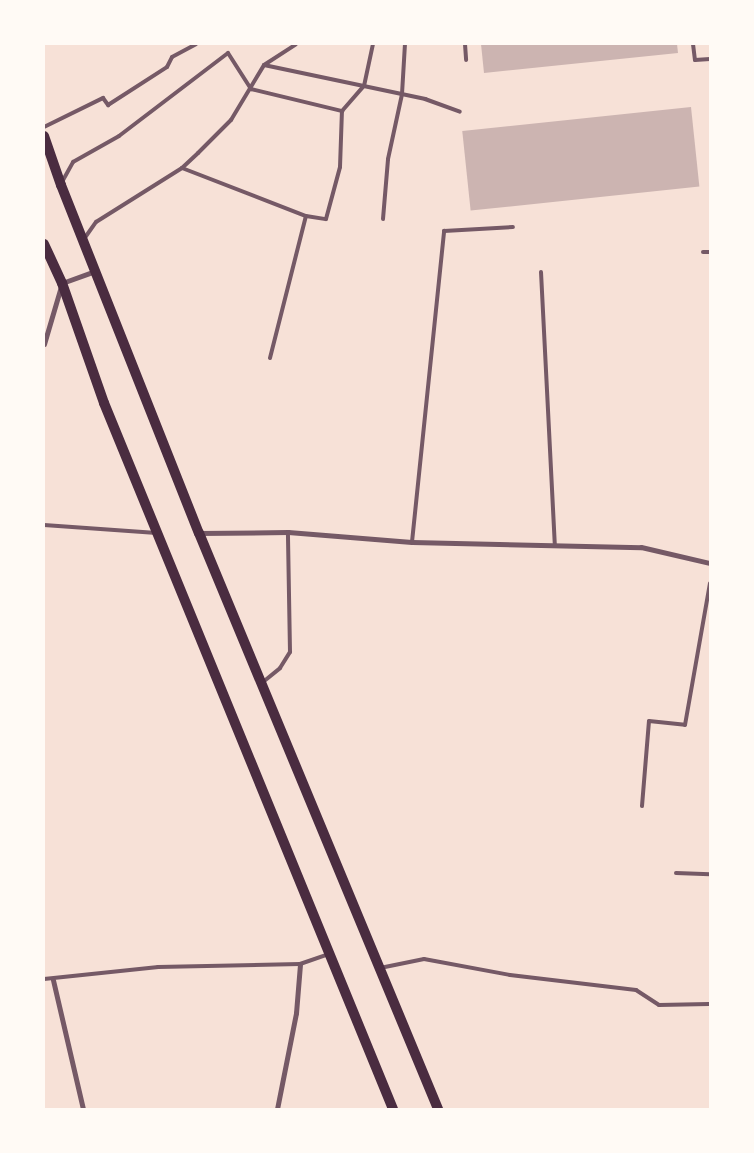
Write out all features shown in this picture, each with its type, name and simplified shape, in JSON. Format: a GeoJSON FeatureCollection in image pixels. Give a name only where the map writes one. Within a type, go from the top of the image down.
{"type":"FeatureCollection","features":[{"type":"Feature","properties":{"kind":"main road"},"geometry":{"type":"LineString","coordinates":[[44,136],[61,185],[199,533],[263,682],[438,1109]]}},
{"type":"Feature","properties":{"kind":"main road"},"geometry":{"type":"LineString","coordinates":[[44,244],[62,284],[104,403],[393,1109]]}},
{"type":"Feature","properties":{"kind":"street"},"geometry":{"type":"LineString","coordinates":[[44,344],[62,284],[95,271]]}},
{"type":"Feature","properties":{"kind":"street"},"geometry":{"type":"LineString","coordinates":[[199,533],[288,532],[412,542],[640,548],[710,562]]}},
{"type":"Feature","properties":{"kind":"street"},"geometry":{"type":"LineString","coordinates":[[277,1109],[296,1013],[300,964]]}},
{"type":"Feature","properties":{"kind":"street"},"geometry":{"type":"LineString","coordinates":[[54,980],[83,1109]]}},
{"type":"Feature","properties":{"kind":"lane"},"geometry":{"type":"LineString","coordinates":[[44,127],[102,98],[108,105],[167,67],[172,57],[196,44]]}},
{"type":"Feature","properties":{"kind":"lane"},"geometry":{"type":"LineString","coordinates":[[284,44],[286,50]]}},
{"type":"Feature","properties":{"kind":"lane"},"geometry":{"type":"LineString","coordinates":[[83,241],[96,222],[182,168],[232,120],[264,65],[296,44]]}},
{"type":"Feature","properties":{"kind":"lane"},"geometry":{"type":"LineString","coordinates":[[182,168],[306,216],[326,219],[340,167],[342,111],[364,86],[373,44]]}},
{"type":"Feature","properties":{"kind":"lane"},"geometry":{"type":"LineString","coordinates":[[384,219],[388,159],[402,94],[405,44]]}},
{"type":"Feature","properties":{"kind":"lane"},"geometry":{"type":"LineString","coordinates":[[465,44],[466,60]]}},
{"type":"Feature","properties":{"kind":"lane"},"geometry":{"type":"LineString","coordinates":[[694,44],[695,60],[710,58]]}},
{"type":"Feature","properties":{"kind":"lane"},"geometry":{"type":"LineString","coordinates":[[61,185],[73,162],[119,136],[228,54],[251,89],[342,111]]}},
{"type":"Feature","properties":{"kind":"lane"},"geometry":{"type":"LineString","coordinates":[[264,65],[425,99],[460,112]]}},
{"type":"Feature","properties":{"kind":"lane"},"geometry":{"type":"LineString","coordinates":[[270,358],[306,216]]}},
{"type":"Feature","properties":{"kind":"lane"},"geometry":{"type":"LineString","coordinates":[[412,542],[444,231],[514,227]]}},
{"type":"Feature","properties":{"kind":"lane"},"geometry":{"type":"LineString","coordinates":[[703,252],[710,252]]}},
{"type":"Feature","properties":{"kind":"lane"},"geometry":{"type":"LineString","coordinates":[[541,272],[555,545]]}},
{"type":"Feature","properties":{"kind":"lane"},"geometry":{"type":"LineString","coordinates":[[44,525],[159,534]]}},
{"type":"Feature","properties":{"kind":"lane"},"geometry":{"type":"LineString","coordinates":[[263,682],[280,668],[290,652],[288,532]]}},
{"type":"Feature","properties":{"kind":"lane"},"geometry":{"type":"LineString","coordinates":[[642,806],[649,722],[685,724],[710,583]]}},
{"type":"Feature","properties":{"kind":"lane"},"geometry":{"type":"LineString","coordinates":[[676,873],[710,874]]}},
{"type":"Feature","properties":{"kind":"lane"},"geometry":{"type":"LineString","coordinates":[[44,979],[54,980],[158,967],[300,964],[330,953]]}},
{"type":"Feature","properties":{"kind":"lane"},"geometry":{"type":"LineString","coordinates":[[380,968],[424,959],[510,975],[636,990],[660,1005],[709,1004]]}},
{"type":"Feature","properties":{"kind":"building"},"geometry":{"type":"Polygon","coordinates":[[[481,44],[677,44],[678,53],[484,73],[481,44]]]}},
{"type":"Feature","properties":{"kind":"building"},"geometry":{"type":"Polygon","coordinates":[[[691,107],[699,187],[471,211],[462,131],[691,107]]]}}]}
